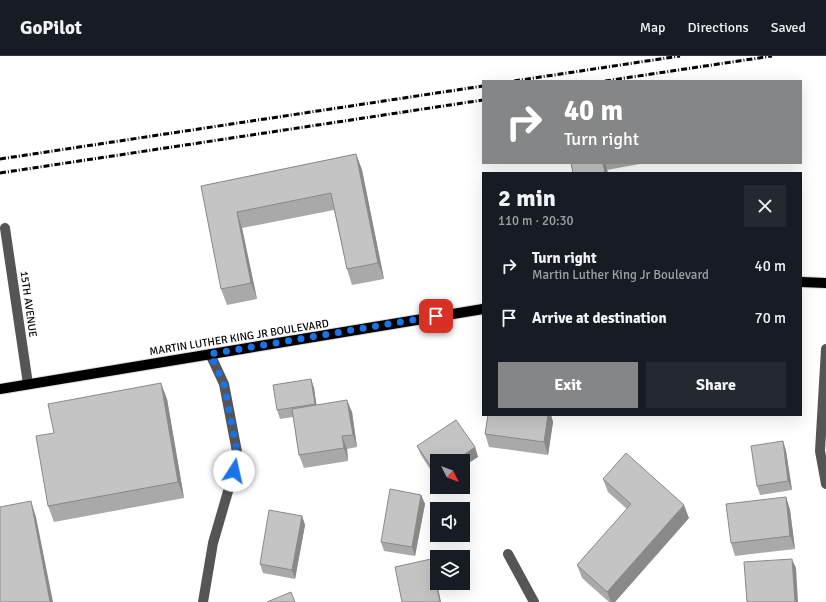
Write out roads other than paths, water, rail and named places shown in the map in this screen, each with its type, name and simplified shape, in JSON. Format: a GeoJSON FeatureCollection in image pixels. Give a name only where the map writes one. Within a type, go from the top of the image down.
{"type":"FeatureCollection","features":[{"type":"Feature","properties":{"kind":"main road"},"geometry":{"type":"LineString","coordinates":[[802,282],[826,283]]}},
{"type":"Feature","properties":{"kind":"main road","name":"MARTIN LUTHER KING JR BOULEVARD"},"geometry":{"type":"LineString","coordinates":[[0,389],[482,309]]}},
{"type":"Feature","properties":{"kind":"street","name":"15TH AVENUE"},"geometry":{"type":"LineString","coordinates":[[5,228],[28,384]]}},
{"type":"Feature","properties":{"kind":"street"},"geometry":{"type":"LineString","coordinates":[[826,349],[820,451],[826,484]]}},
{"type":"Feature","properties":{"kind":"street"},"geometry":{"type":"LineString","coordinates":[[203,602],[213,543],[238,457],[224,384],[210,354]]}},
{"type":"Feature","properties":{"kind":"street"},"geometry":{"type":"LineString","coordinates":[[508,554],[534,602]]}},
{"type":"Feature","properties":{"kind":"railway"},"geometry":{"type":"LineString","coordinates":[[521,80],[680,56]]}},
{"type":"Feature","properties":{"kind":"railway"},"geometry":{"type":"LineString","coordinates":[[612,80],[772,56]]}},
{"type":"Feature","properties":{"kind":"railway"},"geometry":{"type":"LineString","coordinates":[[0,159],[482,86]]}},
{"type":"Feature","properties":{"kind":"railway"},"geometry":{"type":"LineString","coordinates":[[0,173],[482,100]]}}]}
